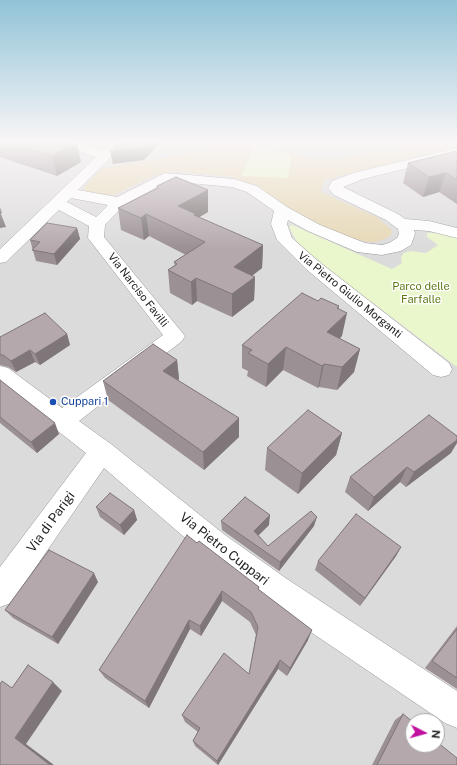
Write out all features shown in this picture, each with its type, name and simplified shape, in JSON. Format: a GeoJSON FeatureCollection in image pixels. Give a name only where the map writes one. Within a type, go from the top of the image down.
{"type":"FeatureCollection","features":[{"type":"Feature","properties":{"kind":"street"},"geometry":{"type":"LineString","coordinates":[[0,258],[84,178]]}},
{"type":"Feature","properties":{"kind":"street"},"geometry":{"type":"LineString","coordinates":[[63,198],[98,224],[119,202],[163,178]]}},
{"type":"Feature","properties":{"kind":"street"},"geometry":{"type":"LineString","coordinates":[[182,178],[229,182],[246,186],[256,191],[282,210],[314,228],[342,241],[370,249],[387,249],[402,243],[407,234],[405,227],[402,224],[392,217],[339,192],[335,188],[336,184],[353,178]]}},
{"type":"Feature","properties":{"kind":"street"},"geometry":{"type":"LineString","coordinates":[[63,198],[119,202]]}},
{"type":"Feature","properties":{"kind":"street","name":"Via Pietro Giulio Morganti"},"geometry":{"type":"LineString","coordinates":[[282,210],[279,224],[285,240],[312,265],[441,369]]}},
{"type":"Feature","properties":{"kind":"street","name":"Via Narciso Favilli"},"geometry":{"type":"LineString","coordinates":[[62,421],[175,336],[96,238],[96,229],[98,224]]}},
{"type":"Feature","properties":{"kind":"street"},"geometry":{"type":"LineString","coordinates":[[402,224],[429,226],[457,233]]}},
{"type":"Feature","properties":{"kind":"street","name":"Via Pietro Cuppari"},"geometry":{"type":"LineString","coordinates":[[0,374],[102,452],[215,545],[264,581],[457,711]]}},
{"type":"Feature","properties":{"kind":"street","name":"Via di Parigi"},"geometry":{"type":"LineString","coordinates":[[0,592],[102,452]]}},
{"type":"Feature","properties":{"kind":"shaded area"},"geometry":{"type":"Polygon","coordinates":[[[0,178],[457,178],[457,765],[0,765],[0,178]]]}},
{"type":"Feature","properties":{"kind":"shaded area"},"geometry":{"type":"Polygon","coordinates":[[[93,178],[150,178],[114,195],[89,193],[84,190],[86,184],[93,178]]]}},
{"type":"Feature","properties":{"kind":"shaded area"},"geometry":{"type":"Polygon","coordinates":[[[234,178],[333,178],[324,180],[321,192],[377,217],[392,230],[391,235],[376,242],[367,242],[352,238],[311,221],[254,185],[234,178]]]}},
{"type":"Feature","properties":{"kind":"green space","name":"Parco delle Farfalle"},"geometry":{"type":"Polygon","coordinates":[[[292,225],[392,269],[402,263],[401,257],[404,253],[410,251],[426,253],[438,245],[427,237],[427,233],[438,233],[457,238],[457,367],[330,270],[297,242],[289,227],[292,225]]]}},
{"type":"Feature","properties":{"kind":"building"},"geometry":{"type":"Polygon","coordinates":[[[178,178],[208,190],[178,206],[196,214],[194,215],[263,245],[234,267],[255,277],[232,294],[196,278],[191,282],[168,270],[177,264],[174,262],[205,242],[146,214],[141,218],[118,208],[158,188],[157,186],[178,178]]]}},
{"type":"Feature","properties":{"kind":"building"},"geometry":{"type":"Polygon","coordinates":[[[47,223],[77,228],[54,254],[32,250],[40,242],[30,240],[47,223]]]}},
{"type":"Feature","properties":{"kind":"building"},"geometry":{"type":"Polygon","coordinates":[[[302,293],[318,301],[321,298],[339,306],[337,308],[347,313],[327,332],[360,349],[342,367],[324,364],[322,366],[286,347],[268,364],[248,353],[252,350],[242,345],[302,293]]]}},
{"type":"Feature","properties":{"kind":"building"},"geometry":{"type":"Polygon","coordinates":[[[45,313],[67,334],[35,354],[30,350],[11,361],[3,355],[0,355],[0,337],[45,313]]]}},
{"type":"Feature","properties":{"kind":"building"},"geometry":{"type":"Polygon","coordinates":[[[153,344],[177,360],[163,371],[239,418],[203,452],[103,381],[153,344]]]}},
{"type":"Feature","properties":{"kind":"building"},"geometry":{"type":"Polygon","coordinates":[[[0,380],[55,423],[31,442],[0,417],[0,380]]]}},
{"type":"Feature","properties":{"kind":"building"},"geometry":{"type":"Polygon","coordinates":[[[308,410],[342,433],[302,473],[267,448],[308,410]]]}},
{"type":"Feature","properties":{"kind":"building"},"geometry":{"type":"Polygon","coordinates":[[[429,415],[457,436],[457,440],[414,472],[407,467],[374,497],[350,477],[429,415]]]}},
{"type":"Feature","properties":{"kind":"building"},"geometry":{"type":"Polygon","coordinates":[[[110,493],[134,510],[120,525],[96,507],[110,493]]]}},
{"type":"Feature","properties":{"kind":"building"},"geometry":{"type":"Polygon","coordinates":[[[245,497],[270,515],[254,531],[268,546],[311,511],[317,517],[280,562],[221,521],[245,497]]]}},
{"type":"Feature","properties":{"kind":"building"},"geometry":{"type":"Polygon","coordinates":[[[356,514],[401,547],[365,598],[318,561],[356,514]]]}},
{"type":"Feature","properties":{"kind":"building"},"geometry":{"type":"Polygon","coordinates":[[[187,535],[197,543],[199,541],[259,587],[258,589],[312,630],[290,668],[280,660],[217,761],[193,741],[200,728],[182,715],[224,653],[249,674],[258,627],[251,612],[222,591],[200,626],[189,620],[145,701],[99,670],[187,535]]]}},
{"type":"Feature","properties":{"kind":"building"},"geometry":{"type":"Polygon","coordinates":[[[49,550],[94,573],[52,637],[5,610],[49,550]]]}},
{"type":"Feature","properties":{"kind":"building"},"geometry":{"type":"Polygon","coordinates":[[[457,629],[457,678],[432,661],[457,629]]]}},
{"type":"Feature","properties":{"kind":"building"},"geometry":{"type":"Polygon","coordinates":[[[28,665],[53,682],[15,738],[50,765],[0,765],[0,684],[2,681],[12,688],[28,665]]]}},
{"type":"Feature","properties":{"kind":"building"},"geometry":{"type":"Polygon","coordinates":[[[403,714],[405,716],[405,753],[445,753],[445,748],[457,758],[457,765],[377,765],[403,714]]]}},
{"type":"Feature","properties":{"kind":"place","name":"Cuppari 1"},"geometry":{"type":"Point","coordinates":[53,402]}}]}
